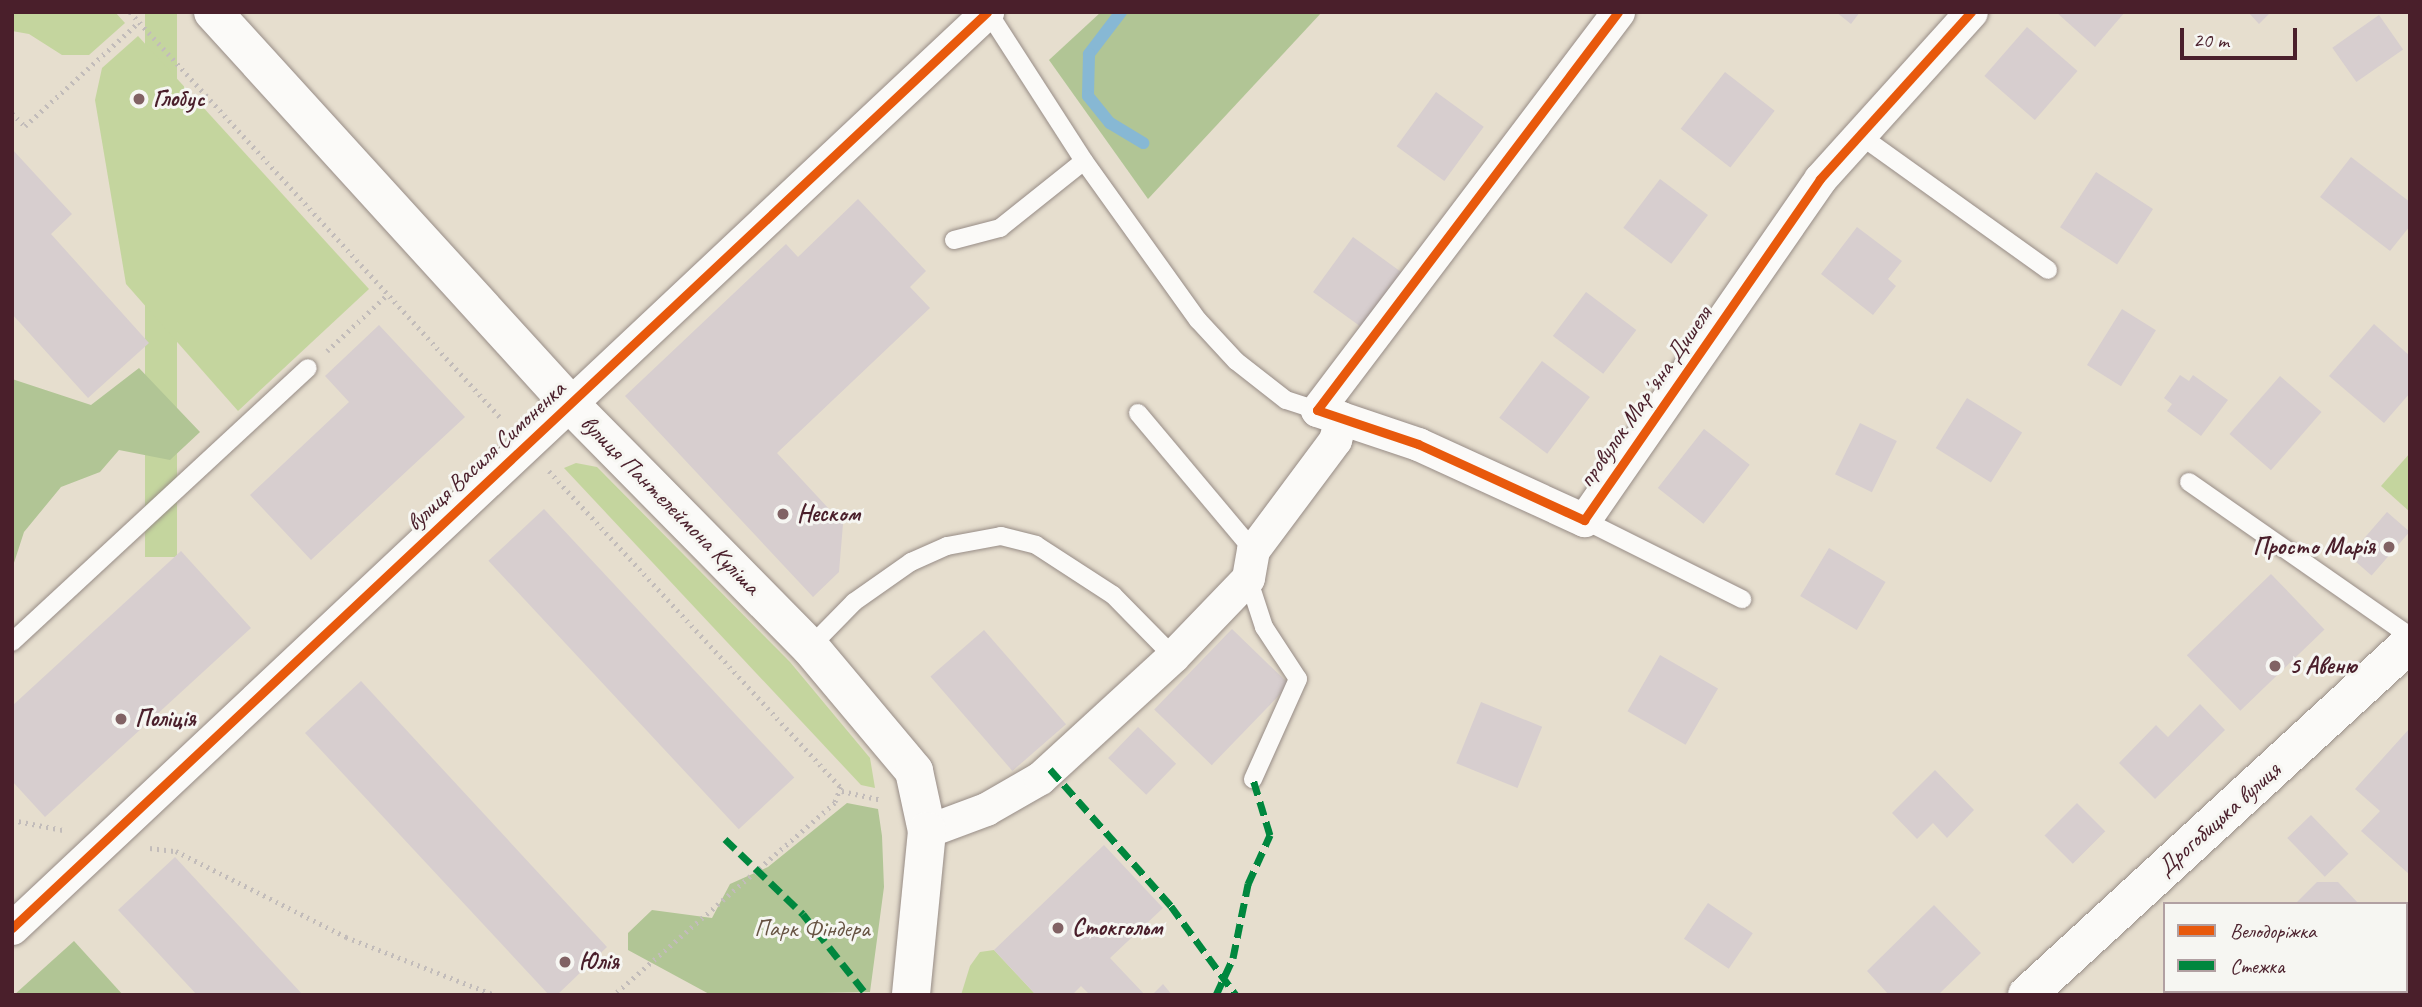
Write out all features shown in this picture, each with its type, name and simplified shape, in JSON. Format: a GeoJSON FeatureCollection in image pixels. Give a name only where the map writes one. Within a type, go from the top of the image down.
{"type":"FeatureCollection","features":[{"type":"Feature","properties":{"kind":"street","name":"вулиця Пантелеймона Куліша"},"geometry":{"type":"LineString","coordinates":[[213,12],[570,404],[810,647],[914,771],[928,831],[911,995]]}},
{"type":"Feature","properties":{"kind":"street","name":"вулиця Василя Симоненка"},"geometry":{"type":"LineString","coordinates":[[12,928],[987,12]]}},
{"type":"Feature","properties":{"kind":"street"},"geometry":{"type":"LineString","coordinates":[[928,831],[986,809],[1040,778],[1173,656],[1250,564],[1335,440],[1329,414],[1618,12]]}},
{"type":"Feature","properties":{"kind":"street","name":"провулок Марʼяна Дишеля"},"geometry":{"type":"LineString","coordinates":[[1329,414],[1418,444],[1584,520],[1819,179],[1861,136],[1971,12]]}},
{"type":"Feature","properties":{"kind":"street","name":"Дрогобицька вулиця"},"geometry":{"type":"LineString","coordinates":[[2027,995],[2410,643]]}},
{"type":"Feature","properties":{"kind":"lane"},"geometry":{"type":"LineString","coordinates":[[987,12],[1084,162],[1226,351],[1286,400],[1329,414]]}},
{"type":"Feature","properties":{"kind":"lane"},"geometry":{"type":"LineString","coordinates":[[1861,136],[2048,270]]}},
{"type":"Feature","properties":{"kind":"lane"},"geometry":{"type":"LineString","coordinates":[[954,240],[1000,228],[1084,162]]}},
{"type":"Feature","properties":{"kind":"lane"},"geometry":{"type":"LineString","coordinates":[[12,642],[308,368]]}},
{"type":"Feature","properties":{"kind":"lane"},"geometry":{"type":"LineString","coordinates":[[1138,413],[1250,564],[1264,627],[1298,678],[1253,779]]}},
{"type":"Feature","properties":{"kind":"lane"},"geometry":{"type":"LineString","coordinates":[[2189,482],[2410,636]]}},
{"type":"Feature","properties":{"kind":"lane"},"geometry":{"type":"LineString","coordinates":[[1584,520],[1742,599]]}},
{"type":"Feature","properties":{"kind":"lane"},"geometry":{"type":"LineString","coordinates":[[810,647],[853,602],[911,562],[947,546],[1001,536],[1029,541],[1114,595],[1173,656]]}},
{"type":"Feature","properties":{"kind":"path"},"geometry":{"type":"LineString","coordinates":[[130,12],[841,788],[835,803],[614,995]]}},
{"type":"Feature","properties":{"kind":"path"},"geometry":{"type":"LineString","coordinates":[[12,113],[25,126],[139,22]]}},
{"type":"Feature","properties":{"kind":"path"},"geometry":{"type":"LineString","coordinates":[[308,368],[388,294]]}},
{"type":"Feature","properties":{"kind":"path"},"geometry":{"type":"LineString","coordinates":[[12,820],[73,833],[63,842]]}},
{"type":"Feature","properties":{"kind":"path"},"geometry":{"type":"LineString","coordinates":[[105,841],[176,850],[346,937],[495,995]]}},
{"type":"Feature","properties":{"kind":"green space"},"geometry":{"type":"Polygon","coordinates":[[[12,12],[115,12],[125,23],[89,55],[62,55],[29,34],[12,31],[12,12]]]}},
{"type":"Feature","properties":{"kind":"green space"},"geometry":{"type":"Polygon","coordinates":[[[145,12],[177,12],[177,557],[145,557],[145,12]]]}},
{"type":"Feature","properties":{"kind":"green space"},"geometry":{"type":"Polygon","coordinates":[[[1101,12],[1322,12],[1148,199],[1049,60],[1101,12]]]}},
{"type":"Feature","properties":{"kind":"green space"},"geometry":{"type":"Polygon","coordinates":[[[138,36],[369,289],[238,411],[126,284],[95,100],[102,68],[138,36]]]}},
{"type":"Feature","properties":{"kind":"green space"},"geometry":{"type":"Polygon","coordinates":[[[139,368],[200,432],[170,460],[119,450],[100,472],[61,487],[24,532],[12,569],[12,379],[91,405],[139,368]]]}},
{"type":"Feature","properties":{"kind":"green space"},"geometry":{"type":"Polygon","coordinates":[[[2410,453],[2410,512],[2381,486],[2410,453]]]}},
{"type":"Feature","properties":{"kind":"green space"},"geometry":{"type":"Polygon","coordinates":[[[576,463],[597,467],[790,662],[870,758],[875,788],[861,785],[564,468],[576,463]]]}},
{"type":"Feature","properties":{"kind":"green space","name":"Парк Фіндера"},"geometry":{"type":"Polygon","coordinates":[[[847,803],[878,809],[882,836],[884,887],[870,992],[711,995],[628,950],[628,933],[652,910],[712,918],[730,884],[768,867],[847,803]]]}},
{"type":"Feature","properties":{"kind":"green space"},"geometry":{"type":"Polygon","coordinates":[[[74,941],[123,995],[14,995],[74,941]]]}},
{"type":"Feature","properties":{"kind":"green space"},"geometry":{"type":"Polygon","coordinates":[[[994,950],[1036,995],[961,995],[970,966],[980,952],[994,950]]]}},
{"type":"Feature","properties":{"kind":"building"},"geometry":{"type":"Polygon","coordinates":[[[1836,12],[1860,12],[1851,24],[1836,12]]]}},
{"type":"Feature","properties":{"kind":"building"},"geometry":{"type":"Polygon","coordinates":[[[2056,12],[2125,12],[2095,47],[2056,12]]]}},
{"type":"Feature","properties":{"kind":"building"},"geometry":{"type":"Polygon","coordinates":[[[2248,12],[2271,12],[2259,24],[2248,12]]]}},
{"type":"Feature","properties":{"kind":"building"},"geometry":{"type":"Polygon","coordinates":[[[2379,15],[2403,49],[2356,82],[2332,48],[2379,15]]]}},
{"type":"Feature","properties":{"kind":"building"},"geometry":{"type":"Polygon","coordinates":[[[2027,27],[2078,71],[2035,120],[1984,76],[2027,27]]]}},
{"type":"Feature","properties":{"kind":"building"},"geometry":{"type":"Polygon","coordinates":[[[1725,72],[1775,111],[1730,168],[1681,129],[1725,72]]]}},
{"type":"Feature","properties":{"kind":"building"},"geometry":{"type":"Polygon","coordinates":[[[1436,92],[1484,127],[1444,181],[1397,146],[1436,92]]]}},
{"type":"Feature","properties":{"kind":"building"},"geometry":{"type":"Polygon","coordinates":[[[12,149],[72,214],[51,234],[149,343],[88,398],[12,314],[12,149]]]}},
{"type":"Feature","properties":{"kind":"building"},"geometry":{"type":"Polygon","coordinates":[[[2351,157],[2410,202],[2410,226],[2390,251],[2320,197],[2351,157]]]}},
{"type":"Feature","properties":{"kind":"building"},"geometry":{"type":"Polygon","coordinates":[[[2096,172],[2153,209],[2117,264],[2060,227],[2096,172]]]}},
{"type":"Feature","properties":{"kind":"building"},"geometry":{"type":"Polygon","coordinates":[[[1660,179],[1708,215],[1671,264],[1623,228],[1660,179]]]}},
{"type":"Feature","properties":{"kind":"building"},"geometry":{"type":"Polygon","coordinates":[[[858,199],[926,271],[910,287],[930,308],[777,453],[843,524],[839,572],[813,597],[625,396],[786,244],[798,257],[858,199]]]}},
{"type":"Feature","properties":{"kind":"building"},"geometry":{"type":"Polygon","coordinates":[[[1857,227],[1902,261],[1888,279],[1896,286],[1873,315],[1821,274],[1857,227]]]}},
{"type":"Feature","properties":{"kind":"building"},"geometry":{"type":"Polygon","coordinates":[[[1353,237],[1403,273],[1363,328],[1313,292],[1353,237]]]}},
{"type":"Feature","properties":{"kind":"building"},"geometry":{"type":"Polygon","coordinates":[[[1586,292],[1636,330],[1603,374],[1553,336],[1586,292]]]}},
{"type":"Feature","properties":{"kind":"building"},"geometry":{"type":"Polygon","coordinates":[[[2122,309],[2156,330],[2121,386],[2087,365],[2122,309]]]}},
{"type":"Feature","properties":{"kind":"building"},"geometry":{"type":"Polygon","coordinates":[[[2374,324],[2410,356],[2410,393],[2384,423],[2329,376],[2374,324]]]}},
{"type":"Feature","properties":{"kind":"building"},"geometry":{"type":"Polygon","coordinates":[[[379,325],[465,417],[311,560],[250,495],[349,402],[325,376],[379,325]]]}},
{"type":"Feature","properties":{"kind":"building"},"geometry":{"type":"Polygon","coordinates":[[[1542,361],[1590,397],[1547,454],[1499,418],[1542,361]]]}},
{"type":"Feature","properties":{"kind":"building"},"geometry":{"type":"Polygon","coordinates":[[[2180,375],[2189,381],[2193,375],[2228,400],[2201,436],[2167,411],[2172,404],[2164,398],[2180,375]]]}},
{"type":"Feature","properties":{"kind":"building"},"geometry":{"type":"Polygon","coordinates":[[[2280,376],[2322,412],[2271,470],[2229,434],[2280,376]]]}},
{"type":"Feature","properties":{"kind":"building"},"geometry":{"type":"Polygon","coordinates":[[[1967,398],[2022,432],[1991,482],[1936,448],[1967,398]]]}},
{"type":"Feature","properties":{"kind":"building"},"geometry":{"type":"Polygon","coordinates":[[[1860,423],[1897,441],[1872,492],[1835,474],[1860,423]]]}},
{"type":"Feature","properties":{"kind":"building"},"geometry":{"type":"Polygon","coordinates":[[[1704,429],[1750,465],[1704,524],[1658,488],[1704,429]]]}},
{"type":"Feature","properties":{"kind":"building"},"geometry":{"type":"Polygon","coordinates":[[[544,509],[794,777],[739,829],[488,561],[544,509]]]}},
{"type":"Feature","properties":{"kind":"building"},"geometry":{"type":"Polygon","coordinates":[[[2387,512],[2410,532],[2372,575],[2349,556],[2387,512]]]}},
{"type":"Feature","properties":{"kind":"building"},"geometry":{"type":"Polygon","coordinates":[[[1829,548],[1886,582],[1857,630],[1800,596],[1829,548]]]}},
{"type":"Feature","properties":{"kind":"building"},"geometry":{"type":"Polygon","coordinates":[[[181,551],[251,628],[45,817],[12,781],[12,706],[181,551]]]}},
{"type":"Feature","properties":{"kind":"building"},"geometry":{"type":"Polygon","coordinates":[[[2271,574],[2324,629],[2240,711],[2187,655],[2271,574]]]}},
{"type":"Feature","properties":{"kind":"building"},"geometry":{"type":"Polygon","coordinates":[[[1232,629],[1290,685],[1212,765],[1154,710],[1232,629]]]}},
{"type":"Feature","properties":{"kind":"building"},"geometry":{"type":"Polygon","coordinates":[[[984,630],[1066,724],[1012,771],[930,677],[984,630]]]}},
{"type":"Feature","properties":{"kind":"building"},"geometry":{"type":"Polygon","coordinates":[[[1660,655],[1718,688],[1686,745],[1628,711],[1660,655]]]}},
{"type":"Feature","properties":{"kind":"building"},"geometry":{"type":"Polygon","coordinates":[[[361,681],[607,947],[557,995],[549,995],[305,733],[361,681]]]}},
{"type":"Feature","properties":{"kind":"building"},"geometry":{"type":"Polygon","coordinates":[[[1481,702],[1542,727],[1517,788],[1456,763],[1481,702]]]}},
{"type":"Feature","properties":{"kind":"building"},"geometry":{"type":"Polygon","coordinates":[[[2200,704],[2225,730],[2155,799],[2119,763],[2156,725],[2168,737],[2200,704]]]}},
{"type":"Feature","properties":{"kind":"building"},"geometry":{"type":"Polygon","coordinates":[[[1138,727],[1176,764],[1146,795],[1108,758],[1138,727]]]}},
{"type":"Feature","properties":{"kind":"building"},"geometry":{"type":"Polygon","coordinates":[[[2410,728],[2410,875],[2361,831],[2380,811],[2355,789],[2410,728]]]}},
{"type":"Feature","properties":{"kind":"building"},"geometry":{"type":"Polygon","coordinates":[[[1935,770],[1974,810],[1947,838],[1933,823],[1917,839],[1892,813],[1935,770]]]}},
{"type":"Feature","properties":{"kind":"building"},"geometry":{"type":"Polygon","coordinates":[[[2077,803],[2105,831],[2073,864],[2044,836],[2077,803]]]}},
{"type":"Feature","properties":{"kind":"building"},"geometry":{"type":"Polygon","coordinates":[[[2311,815],[2349,854],[2325,877],[2287,838],[2311,815]]]}},
{"type":"Feature","properties":{"kind":"building"},"geometry":{"type":"Polygon","coordinates":[[[1104,845],[1163,908],[1110,958],[1145,995],[1090,995],[1081,986],[1072,995],[1036,995],[994,950],[1104,845]]]}},
{"type":"Feature","properties":{"kind":"building"},"geometry":{"type":"Polygon","coordinates":[[[175,857],[303,995],[197,995],[118,910],[175,857]]]}},
{"type":"Feature","properties":{"kind":"building"},"geometry":{"type":"Polygon","coordinates":[[[2317,882],[2338,882],[2357,902],[2297,902],[2317,882]]]}},
{"type":"Feature","properties":{"kind":"building"},"geometry":{"type":"Polygon","coordinates":[[[1708,903],[1753,933],[1729,969],[1684,939],[1708,903]]]}},
{"type":"Feature","properties":{"kind":"building"},"geometry":{"type":"Polygon","coordinates":[[[1934,905],[1981,953],[1938,995],[1889,995],[1867,971],[1934,905]]]}},
{"type":"Feature","properties":{"kind":"building"},"geometry":{"type":"Polygon","coordinates":[[[1163,984],[1172,995],[1152,995],[1163,984]]]}},
{"type":"Feature","properties":{"kind":"building"},"geometry":{"type":"Polygon","coordinates":[[[2203,993],[2296,993],[2201,995],[2203,993]]]}},
{"type":"Feature","properties":{"kind":"waterway"},"geometry":{"type":"LineString","coordinates":[[1121,12],[1089,54],[1088,96],[1110,123],[1143,143]]}},
{"type":"Feature","properties":{"kind":"marked path"},"geometry":{"type":"LineString","coordinates":[[1050,769],[1171,906],[1236,995]]}},
{"type":"Feature","properties":{"kind":"marked path"},"geometry":{"type":"LineString","coordinates":[[1216,995],[1233,958],[1248,884],[1270,835],[1253,779]]}},
{"type":"Feature","properties":{"kind":"marked path"},"geometry":{"type":"LineString","coordinates":[[725,839],[803,914],[867,995]]}},
{"type":"Feature","properties":{"kind":"cycle path"},"geometry":{"type":"LineString","coordinates":[[12,928],[987,12]]}},
{"type":"Feature","properties":{"kind":"cycle path"},"geometry":{"type":"LineString","coordinates":[[1618,12],[1317,410],[1418,444],[1584,520],[1820,179],[1971,12]]}},
{"type":"Feature","properties":{"kind":"place","name":"Глобус"},"geometry":{"type":"Point","coordinates":[139,99]}},
{"type":"Feature","properties":{"kind":"place","name":"Неском"},"geometry":{"type":"Point","coordinates":[783,514]}},
{"type":"Feature","properties":{"kind":"place","name":"Просто Марія"},"geometry":{"type":"Point","coordinates":[2389,547]}},
{"type":"Feature","properties":{"kind":"place","name":"5 Авеню"},"geometry":{"type":"Point","coordinates":[2275,666]}},
{"type":"Feature","properties":{"kind":"place","name":"Поліція"},"geometry":{"type":"Point","coordinates":[121,719]}},
{"type":"Feature","properties":{"kind":"place","name":"Стокгольм"},"geometry":{"type":"Point","coordinates":[1058,928]}},
{"type":"Feature","properties":{"kind":"place","name":"Юлія"},"geometry":{"type":"Point","coordinates":[565,962]}}]}
